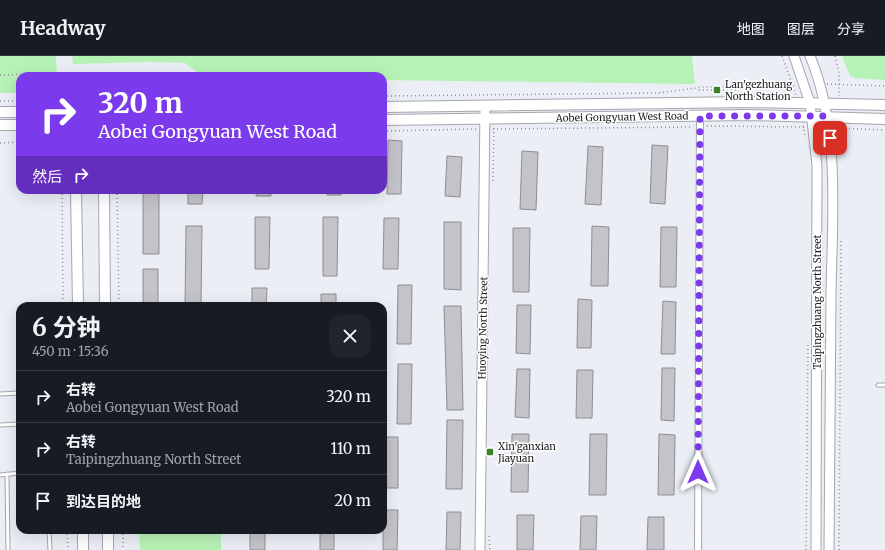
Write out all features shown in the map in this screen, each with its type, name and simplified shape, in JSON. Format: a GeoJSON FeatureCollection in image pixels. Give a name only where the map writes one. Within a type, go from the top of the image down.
{"type":"FeatureCollection","features":[{"type":"Feature","properties":{"kind":"main road","name":"Taipingzhuang North Street"},"geometry":{"type":"LineString","coordinates":[[794,56],[810,103],[817,165],[816,550]]}},
{"type":"Feature","properties":{"kind":"main road","name":"Taipingzhuang North Street"},"geometry":{"type":"LineString","coordinates":[[810,56],[820,84],[824,103],[832,182],[829,550]]}},
{"type":"Feature","properties":{"kind":"main road","name":"Aobei Gongyuan West Road"},"geometry":{"type":"LineString","coordinates":[[387,107],[810,103],[885,105]]}},
{"type":"Feature","properties":{"kind":"main road","name":"Huoying North Street"},"geometry":{"type":"LineString","coordinates":[[480,550],[485,106]]}},
{"type":"Feature","properties":{"kind":"main road"},"geometry":{"type":"LineString","coordinates":[[0,112],[16,112]]}},
{"type":"Feature","properties":{"kind":"main road","name":"Aobei Gongyuan West Road"},"geometry":{"type":"LineString","coordinates":[[387,120],[485,119],[700,121],[812,116],[885,119]]}},
{"type":"Feature","properties":{"kind":"main road"},"geometry":{"type":"LineString","coordinates":[[0,126],[16,125]]}},
{"type":"Feature","properties":{"kind":"main road"},"geometry":{"type":"LineString","coordinates":[[76,194],[78,302]]}},
{"type":"Feature","properties":{"kind":"main road"},"geometry":{"type":"LineString","coordinates":[[104,194],[105,302]]}},
{"type":"Feature","properties":{"kind":"main road"},"geometry":{"type":"LineString","coordinates":[[83,534],[83,550]]}},
{"type":"Feature","properties":{"kind":"main road"},"geometry":{"type":"LineString","coordinates":[[108,534],[108,550]]}},
{"type":"Feature","properties":{"kind":"street"},"geometry":{"type":"LineString","coordinates":[[698,550],[700,121]]}},
{"type":"Feature","properties":{"kind":"lane"},"geometry":{"type":"LineString","coordinates":[[878,385],[885,385]]}},
{"type":"Feature","properties":{"kind":"lane"},"geometry":{"type":"LineString","coordinates":[[0,394],[16,393]]}},
{"type":"Feature","properties":{"kind":"lane"},"geometry":{"type":"LineString","coordinates":[[0,425],[16,424]]}},
{"type":"Feature","properties":{"kind":"lane"},"geometry":{"type":"LineString","coordinates":[[0,475],[16,473]]}},
{"type":"Feature","properties":{"kind":"lane"},"geometry":{"type":"LineString","coordinates":[[7,474],[8,550]]}},
{"type":"Feature","properties":{"kind":"lane"},"geometry":{"type":"LineString","coordinates":[[49,534],[50,550]]}},
{"type":"Feature","properties":{"kind":"path"},"geometry":{"type":"LineString","coordinates":[[782,56],[788,70]]}},
{"type":"Feature","properties":{"kind":"path"},"geometry":{"type":"LineString","coordinates":[[834,56],[838,69]]}},
{"type":"Feature","properties":{"kind":"path"},"geometry":{"type":"LineString","coordinates":[[0,75],[16,75]]}},
{"type":"Feature","properties":{"kind":"path"},"geometry":{"type":"LineString","coordinates":[[848,84],[885,86]]}},
{"type":"Feature","properties":{"kind":"path"},"geometry":{"type":"LineString","coordinates":[[387,96],[659,92],[703,87],[779,86]]}},
{"type":"Feature","properties":{"kind":"path"},"geometry":{"type":"LineString","coordinates":[[699,90],[737,90]]}},
{"type":"Feature","properties":{"kind":"path"},"geometry":{"type":"LineString","coordinates":[[0,101],[16,101]]}},
{"type":"Feature","properties":{"kind":"path"},"geometry":{"type":"LineString","coordinates":[[505,129],[700,121],[791,127]]}},
{"type":"Feature","properties":{"kind":"path"},"geometry":{"type":"LineString","coordinates":[[848,128],[885,130]]}},
{"type":"Feature","properties":{"kind":"path"},"geometry":{"type":"LineString","coordinates":[[387,130],[462,130]]}},
{"type":"Feature","properties":{"kind":"path"},"geometry":{"type":"LineString","coordinates":[[0,142],[16,142]]}},
{"type":"Feature","properties":{"kind":"path"},"geometry":{"type":"LineString","coordinates":[[62,194],[64,302]]}},
{"type":"Feature","properties":{"kind":"path"},"geometry":{"type":"LineString","coordinates":[[117,194],[119,302]]}},
{"type":"Feature","properties":{"kind":"path"},"geometry":{"type":"LineString","coordinates":[[839,550],[841,232]]}},
{"type":"Feature","properties":{"kind":"path"},"geometry":{"type":"LineString","coordinates":[[806,550],[808,343]]}},
{"type":"Feature","properties":{"kind":"path"},"geometry":{"type":"LineString","coordinates":[[67,534],[68,550]]}},
{"type":"Feature","properties":{"kind":"path"},"geometry":{"type":"LineString","coordinates":[[123,534],[123,550]]}},
{"type":"Feature","properties":{"kind":"green space"},"geometry":{"type":"Polygon","coordinates":[[[0,56],[56,56],[57,72],[16,72],[16,93],[0,93],[0,56]]]}},
{"type":"Feature","properties":{"kind":"green space"},"geometry":{"type":"Polygon","coordinates":[[[72,56],[692,56],[695,84],[387,80],[387,72],[197,72],[185,63],[148,62],[73,64],[72,56]]]}},
{"type":"Feature","properties":{"kind":"green space"},"geometry":{"type":"Polygon","coordinates":[[[842,56],[885,56],[885,80],[855,78],[850,76],[842,56]]]}},
{"type":"Feature","properties":{"kind":"green space"},"geometry":{"type":"Polygon","coordinates":[[[139,534],[221,534],[221,550],[140,550],[139,534]]]}},
{"type":"Feature","properties":{"kind":"building"},"geometry":{"type":"Polygon","coordinates":[[[388,140],[402,141],[401,194],[387,194],[388,140]]]}},
{"type":"Feature","properties":{"kind":"building"},"geometry":{"type":"Polygon","coordinates":[[[652,145],[668,146],[665,204],[650,203],[652,145]]]}},
{"type":"Feature","properties":{"kind":"building"},"geometry":{"type":"Polygon","coordinates":[[[588,146],[603,147],[601,205],[585,204],[588,146]]]}},
{"type":"Feature","properties":{"kind":"building"},"geometry":{"type":"Polygon","coordinates":[[[522,151],[538,152],[536,210],[520,209],[522,151]]]}},
{"type":"Feature","properties":{"kind":"building"},"geometry":{"type":"Polygon","coordinates":[[[447,156],[462,157],[460,197],[445,196],[447,156]]]}},
{"type":"Feature","properties":{"kind":"building"},"geometry":{"type":"Polygon","coordinates":[[[143,194],[159,194],[159,254],[143,254],[143,194]]]}},
{"type":"Feature","properties":{"kind":"building"},"geometry":{"type":"Polygon","coordinates":[[[188,194],[203,194],[202,204],[188,204],[188,194]]]}},
{"type":"Feature","properties":{"kind":"building"},"geometry":{"type":"Polygon","coordinates":[[[256,194],[271,194],[271,196],[256,196],[256,194]]]}},
{"type":"Feature","properties":{"kind":"building"},"geometry":{"type":"Polygon","coordinates":[[[327,194],[341,194],[341,195],[327,194]]]}},
{"type":"Feature","properties":{"kind":"building"},"geometry":{"type":"Polygon","coordinates":[[[255,217],[270,217],[269,269],[255,269],[255,217]]]}},
{"type":"Feature","properties":{"kind":"building"},"geometry":{"type":"Polygon","coordinates":[[[323,217],[338,217],[337,276],[323,276],[323,217]]]}},
{"type":"Feature","properties":{"kind":"building"},"geometry":{"type":"Polygon","coordinates":[[[384,218],[399,218],[398,269],[383,269],[384,218]]]}},
{"type":"Feature","properties":{"kind":"building"},"geometry":{"type":"Polygon","coordinates":[[[444,222],[461,222],[461,290],[444,289],[444,222]]]}},
{"type":"Feature","properties":{"kind":"building"},"geometry":{"type":"Polygon","coordinates":[[[186,226],[202,226],[201,302],[185,302],[186,226]]]}},
{"type":"Feature","properties":{"kind":"building"},"geometry":{"type":"Polygon","coordinates":[[[592,226],[609,227],[608,286],[591,286],[592,226]]]}},
{"type":"Feature","properties":{"kind":"building"},"geometry":{"type":"Polygon","coordinates":[[[661,227],[677,227],[676,287],[660,287],[661,227]]]}},
{"type":"Feature","properties":{"kind":"building"},"geometry":{"type":"Polygon","coordinates":[[[513,228],[530,228],[529,292],[513,292],[513,228]]]}},
{"type":"Feature","properties":{"kind":"building"},"geometry":{"type":"Polygon","coordinates":[[[143,269],[158,269],[158,302],[143,302],[143,269]]]}},
{"type":"Feature","properties":{"kind":"building"},"geometry":{"type":"Polygon","coordinates":[[[398,285],[412,285],[411,344],[397,344],[398,285]]]}},
{"type":"Feature","properties":{"kind":"building"},"geometry":{"type":"Polygon","coordinates":[[[252,288],[267,288],[266,302],[252,302],[252,288]]]}},
{"type":"Feature","properties":{"kind":"building"},"geometry":{"type":"Polygon","coordinates":[[[321,294],[336,294],[336,302],[321,302],[321,294]]]}},
{"type":"Feature","properties":{"kind":"building"},"geometry":{"type":"Polygon","coordinates":[[[578,299],[592,300],[591,348],[577,348],[578,299]]]}},
{"type":"Feature","properties":{"kind":"building"},"geometry":{"type":"Polygon","coordinates":[[[663,301],[676,302],[675,354],[661,354],[663,301]]]}},
{"type":"Feature","properties":{"kind":"building"},"geometry":{"type":"Polygon","coordinates":[[[517,305],[531,305],[530,354],[516,353],[517,305]]]}},
{"type":"Feature","properties":{"kind":"building"},"geometry":{"type":"Polygon","coordinates":[[[444,306],[461,306],[463,410],[447,410],[444,306]]]}},
{"type":"Feature","properties":{"kind":"building"},"geometry":{"type":"Polygon","coordinates":[[[398,364],[412,364],[411,424],[397,424],[398,364]]]}},
{"type":"Feature","properties":{"kind":"building"},"geometry":{"type":"Polygon","coordinates":[[[662,368],[675,368],[674,421],[661,420],[662,368]]]}},
{"type":"Feature","properties":{"kind":"building"},"geometry":{"type":"Polygon","coordinates":[[[517,369],[530,369],[529,418],[515,417],[517,369]]]}},
{"type":"Feature","properties":{"kind":"building"},"geometry":{"type":"Polygon","coordinates":[[[577,370],[593,370],[592,418],[576,418],[577,370]]]}},
{"type":"Feature","properties":{"kind":"building"},"geometry":{"type":"Polygon","coordinates":[[[447,420],[463,420],[462,489],[446,489],[447,420]]]}},
{"type":"Feature","properties":{"kind":"building"},"geometry":{"type":"Polygon","coordinates":[[[512,434],[529,434],[528,492],[511,492],[512,434]]]}},
{"type":"Feature","properties":{"kind":"building"},"geometry":{"type":"Polygon","coordinates":[[[590,434],[607,434],[606,495],[589,495],[590,434]]]}},
{"type":"Feature","properties":{"kind":"building"},"geometry":{"type":"Polygon","coordinates":[[[659,434],[675,435],[674,495],[658,495],[659,434]]]}},
{"type":"Feature","properties":{"kind":"building"},"geometry":{"type":"Polygon","coordinates":[[[387,437],[398,437],[398,488],[387,488],[387,437]]]}},
{"type":"Feature","properties":{"kind":"building"},"geometry":{"type":"Polygon","coordinates":[[[387,510],[398,510],[397,550],[383,550],[383,534],[387,534],[387,510]]]}},
{"type":"Feature","properties":{"kind":"building"},"geometry":{"type":"Polygon","coordinates":[[[447,512],[461,512],[460,550],[446,550],[447,512]]]}},
{"type":"Feature","properties":{"kind":"building"},"geometry":{"type":"Polygon","coordinates":[[[517,515],[534,515],[533,550],[517,550],[517,515]]]}},
{"type":"Feature","properties":{"kind":"building"},"geometry":{"type":"Polygon","coordinates":[[[581,516],[597,516],[596,550],[580,550],[581,516]]]}},
{"type":"Feature","properties":{"kind":"building"},"geometry":{"type":"Polygon","coordinates":[[[648,517],[664,517],[664,550],[647,550],[648,517]]]}},
{"type":"Feature","properties":{"kind":"building"},"geometry":{"type":"Polygon","coordinates":[[[250,534],[265,534],[265,550],[250,550],[250,534]]]}},
{"type":"Feature","properties":{"kind":"building"},"geometry":{"type":"Polygon","coordinates":[[[320,534],[334,534],[334,550],[320,550],[320,534]]]}},
{"type":"Feature","properties":{"kind":"place","name":"Lan'gezhuang North Station"},"geometry":{"type":"Point","coordinates":[717,90]}},
{"type":"Feature","properties":{"kind":"place","name":"Xin'ganxian Jiayuan"},"geometry":{"type":"Point","coordinates":[490,452]}},
{"type":"Feature","properties":{"kind":"route"},"geometry":{"type":"LineString","coordinates":[[698,472],[700,116],[826,116],[830,138]]}}]}
